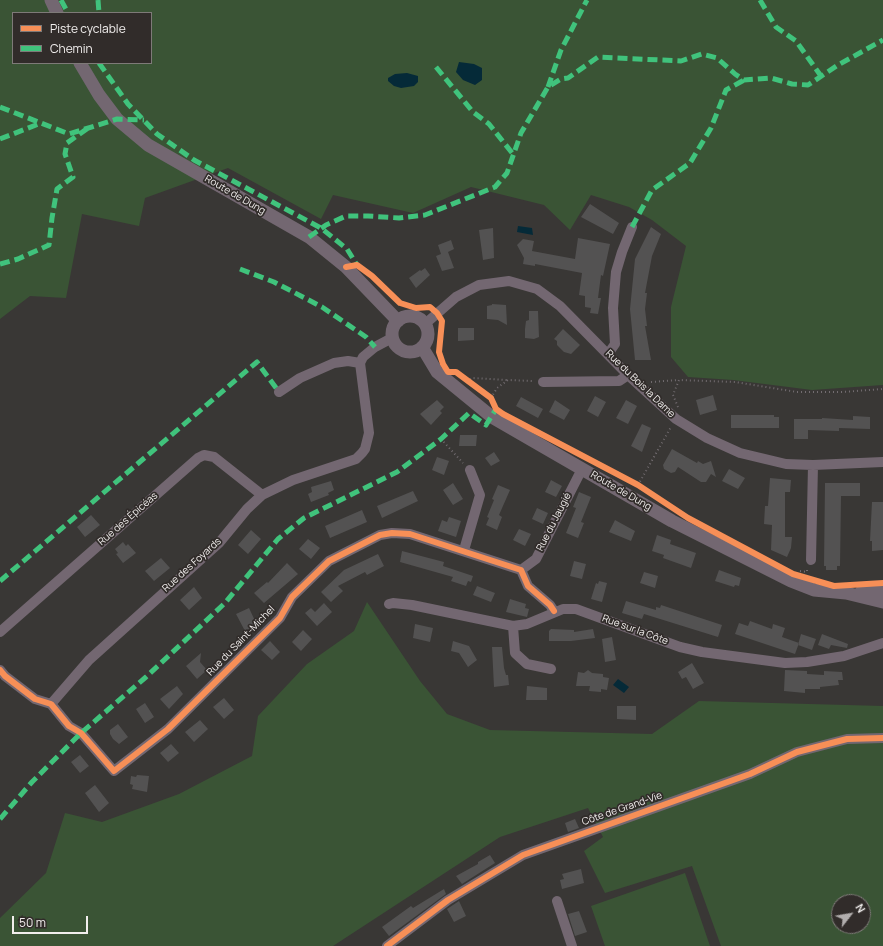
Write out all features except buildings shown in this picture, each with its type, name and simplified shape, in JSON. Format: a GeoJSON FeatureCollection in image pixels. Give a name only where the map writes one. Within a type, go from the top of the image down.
{"type":"FeatureCollection","features":[{"type":"Feature","properties":{"kind":"street"},"geometry":{"type":"LineString","coordinates":[[51,0],[57,12]]}},
{"type":"Feature","properties":{"kind":"street","name":"Route de Dung"},"geometry":{"type":"LineString","coordinates":[[81,64],[99,95],[117,119],[148,145],[309,237],[346,267],[398,321]]}},
{"type":"Feature","properties":{"kind":"street"},"geometry":{"type":"LineString","coordinates":[[608,354],[614,344],[613,308],[616,272],[632,227]]}},
{"type":"Feature","properties":{"kind":"street","name":"Rue du Bois la Dame"},"geometry":{"type":"LineString","coordinates":[[424,324],[456,297],[479,285],[509,281],[537,289],[560,306],[628,375],[676,418],[708,438],[740,453],[786,464],[813,465],[883,462]]}},
{"type":"Feature","properties":{"kind":"street"},"geometry":{"type":"LineString","coordinates":[[404,317],[412,317],[419,319],[424,324],[428,336],[422,348],[416,352],[408,352],[401,350],[395,345],[392,338],[393,329],[398,321],[404,317]]}},
{"type":"Feature","properties":{"kind":"street"},"geometry":{"type":"LineString","coordinates":[[279,392],[300,378],[334,363],[348,361],[360,363],[363,357],[375,347],[392,338]]}},
{"type":"Feature","properties":{"kind":"street","name":"Route de Dung"},"geometry":{"type":"LineString","coordinates":[[422,348],[437,372],[492,417],[672,521],[793,578],[814,590],[846,593],[883,602]]}},
{"type":"Feature","properties":{"kind":"street","name":"Rue des Foyards"},"geometry":{"type":"LineString","coordinates":[[51,704],[89,660],[219,543],[247,509],[262,495],[293,480],[356,459],[365,450],[368,434],[360,363]]}},
{"type":"Feature","properties":{"kind":"street"},"geometry":{"type":"LineString","coordinates":[[543,382],[619,382],[628,375]]}},
{"type":"Feature","properties":{"kind":"street","name":"Rue des Épicéas"},"geometry":{"type":"LineString","coordinates":[[0,632],[198,458],[204,455],[214,457],[262,495]]}},
{"type":"Feature","properties":{"kind":"street"},"geometry":{"type":"LineString","coordinates":[[811,560],[813,465]]}},
{"type":"Feature","properties":{"kind":"street","name":"Rue du Jaugié"},"geometry":{"type":"LineString","coordinates":[[521,570],[536,559],[582,468]]}},
{"type":"Feature","properties":{"kind":"street"},"geometry":{"type":"LineString","coordinates":[[464,550],[480,495],[470,470]]}},
{"type":"Feature","properties":{"kind":"street","name":"Rue du Saint-Michel"},"geometry":{"type":"LineString","coordinates":[[51,704],[69,726],[81,733],[114,771],[168,729],[280,618],[292,597],[329,561],[380,535],[392,533],[410,534],[464,550],[521,570]]}},
{"type":"Feature","properties":{"kind":"street"},"geometry":{"type":"LineString","coordinates":[[521,570],[528,586],[550,605],[554,611]]}},
{"type":"Feature","properties":{"kind":"street","name":"Route de Dung"},"geometry":{"type":"LineString","coordinates":[[846,593],[883,590]]}},
{"type":"Feature","properties":{"kind":"street","name":"Rue sur la Côte"},"geometry":{"type":"LineString","coordinates":[[389,604],[412,605],[513,626],[527,624],[554,611],[563,609],[576,610],[680,646],[702,652],[748,659],[785,662],[807,662],[844,656],[883,643]]}},
{"type":"Feature","properties":{"kind":"street"},"geometry":{"type":"LineString","coordinates":[[513,626],[515,653],[527,664],[551,669]]}},
{"type":"Feature","properties":{"kind":"street"},"geometry":{"type":"LineString","coordinates":[[0,670],[5,676],[35,699],[51,704]]}},
{"type":"Feature","properties":{"kind":"street","name":"Côte de Grand-Vie"},"geometry":{"type":"LineString","coordinates":[[387,946],[448,900],[523,855],[750,774],[797,752],[847,739],[883,738]]}},
{"type":"Feature","properties":{"kind":"street"},"geometry":{"type":"LineString","coordinates":[[557,901],[572,946]]}},
{"type":"Feature","properties":{"kind":"path"},"geometry":{"type":"LineString","coordinates":[[461,377],[473,386]]}},
{"type":"Feature","properties":{"kind":"path"},"geometry":{"type":"LineString","coordinates":[[467,382],[472,378],[543,382]]}},
{"type":"Feature","properties":{"kind":"path"},"geometry":{"type":"LineString","coordinates":[[491,398],[497,388],[508,380]]}},
{"type":"Feature","properties":{"kind":"path"},"geometry":{"type":"LineString","coordinates":[[632,482],[641,487],[676,418],[679,409],[673,395],[679,380]]}},
{"type":"Feature","properties":{"kind":"path"},"geometry":{"type":"LineString","coordinates":[[650,382],[679,380],[735,382],[798,392],[842,392],[883,389]]}},
{"type":"Feature","properties":{"kind":"path"},"geometry":{"type":"LineString","coordinates":[[485,394],[491,398],[495,404]]}},
{"type":"Feature","properties":{"kind":"path"},"geometry":{"type":"LineString","coordinates":[[441,439],[470,470]]}},
{"type":"Feature","properties":{"kind":"path"},"geometry":{"type":"LineString","coordinates":[[806,579],[793,578],[796,571],[808,572],[808,562],[811,560]]}},
{"type":"Feature","properties":{"kind":"green space"},"geometry":{"type":"Polygon","coordinates":[[[0,0],[883,0],[883,385],[812,390],[733,380],[688,377],[671,357],[671,307],[686,246],[652,220],[629,207],[591,195],[570,230],[544,205],[471,187],[413,213],[333,195],[321,219],[228,168],[145,198],[139,226],[82,214],[66,298],[30,296],[0,319],[0,0]]]}},
{"type":"Feature","properties":{"kind":"green space"},"geometry":{"type":"Polygon","coordinates":[[[367,602],[420,681],[447,714],[490,730],[652,734],[699,701],[883,706],[883,946],[721,946],[692,866],[605,893],[584,851],[603,837],[588,808],[500,837],[333,946],[0,946],[0,918],[46,873],[65,813],[102,822],[179,794],[252,756],[258,716],[307,664],[354,631],[367,602]]]}},
{"type":"Feature","properties":{"kind":"green space"},"geometry":{"type":"Polygon","coordinates":[[[685,873],[710,946],[605,946],[591,906],[685,873]]]}},
{"type":"Feature","properties":{"kind":"water"},"geometry":{"type":"Polygon","coordinates":[[[459,62],[474,64],[482,68],[482,80],[475,85],[463,80],[456,72],[459,62]]]}},
{"type":"Feature","properties":{"kind":"water"},"geometry":{"type":"Polygon","coordinates":[[[407,73],[418,76],[418,82],[414,86],[401,88],[394,86],[388,81],[388,78],[395,74],[407,73]]]}},
{"type":"Feature","properties":{"kind":"water"},"geometry":{"type":"Polygon","coordinates":[[[518,226],[532,228],[533,235],[517,232],[518,226]]]}},
{"type":"Feature","properties":{"kind":"water"},"geometry":{"type":"Polygon","coordinates":[[[618,679],[629,687],[624,693],[613,685],[618,679]]]}},
{"type":"Feature","properties":{"kind":"marked path"},"geometry":{"type":"LineString","coordinates":[[61,0],[67,12]]}},
{"type":"Feature","properties":{"kind":"marked path"},"geometry":{"type":"LineString","coordinates":[[98,0],[99,12]]}},
{"type":"Feature","properties":{"kind":"marked path"},"geometry":{"type":"LineString","coordinates":[[548,87],[561,50],[587,0]]}},
{"type":"Feature","properties":{"kind":"marked path"},"geometry":{"type":"LineString","coordinates":[[760,0],[776,27],[796,41],[821,76]]}},
{"type":"Feature","properties":{"kind":"marked path"},"geometry":{"type":"LineString","coordinates":[[309,237],[326,225],[346,216],[399,218],[425,215],[495,187],[507,173],[521,133],[548,87],[561,79],[568,78],[598,57],[681,61],[702,54],[717,58],[744,80],[771,78],[792,84],[808,85],[838,65],[883,40]]}},
{"type":"Feature","properties":{"kind":"marked path"},"geometry":{"type":"LineString","coordinates":[[100,64],[128,104],[157,134],[194,160],[321,228],[347,249],[357,265]]}},
{"type":"Feature","properties":{"kind":"marked path"},"geometry":{"type":"LineString","coordinates":[[436,67],[473,112],[489,124],[513,154]]}},
{"type":"Feature","properties":{"kind":"marked path"},"geometry":{"type":"LineString","coordinates":[[632,227],[652,190],[690,163],[711,128],[726,90],[744,80]]}},
{"type":"Feature","properties":{"kind":"marked path"},"geometry":{"type":"LineString","coordinates":[[0,107],[69,134],[117,119],[144,120]]}},
{"type":"Feature","properties":{"kind":"marked path"},"geometry":{"type":"LineString","coordinates":[[0,139],[41,123]]}},
{"type":"Feature","properties":{"kind":"marked path"},"geometry":{"type":"LineString","coordinates":[[0,264],[18,259],[49,245],[57,189],[73,177],[65,154],[67,143],[88,128]]}},
{"type":"Feature","properties":{"kind":"marked path"},"geometry":{"type":"LineString","coordinates":[[240,269],[274,282],[322,307],[366,337],[375,347]]}},
{"type":"Feature","properties":{"kind":"marked path"},"geometry":{"type":"LineString","coordinates":[[0,581],[257,362],[279,392]]}},
{"type":"Feature","properties":{"kind":"marked path"},"geometry":{"type":"LineString","coordinates":[[0,819],[32,782],[81,733],[146,677],[225,603],[278,539],[304,518],[397,472],[441,439],[469,413],[486,425],[496,409]]}},
{"type":"Feature","properties":{"kind":"cycle path"},"geometry":{"type":"LineString","coordinates":[[346,267],[357,265],[372,276],[400,303],[416,308],[430,307],[437,313],[442,321],[439,352],[443,364],[448,372],[456,372],[491,398],[496,409],[503,414],[638,485],[688,518],[793,574],[834,586],[883,583]]}},
{"type":"Feature","properties":{"kind":"cycle path"},"geometry":{"type":"LineString","coordinates":[[0,670],[5,676],[35,699],[51,704],[69,726],[81,733],[114,771],[168,729],[280,618],[292,597],[329,561],[380,535],[392,533],[410,534],[521,570],[528,586],[550,605],[554,611]]}},
{"type":"Feature","properties":{"kind":"cycle path"},"geometry":{"type":"LineString","coordinates":[[387,946],[448,900],[523,855],[750,774],[797,752],[847,739],[883,738]]}}]}
